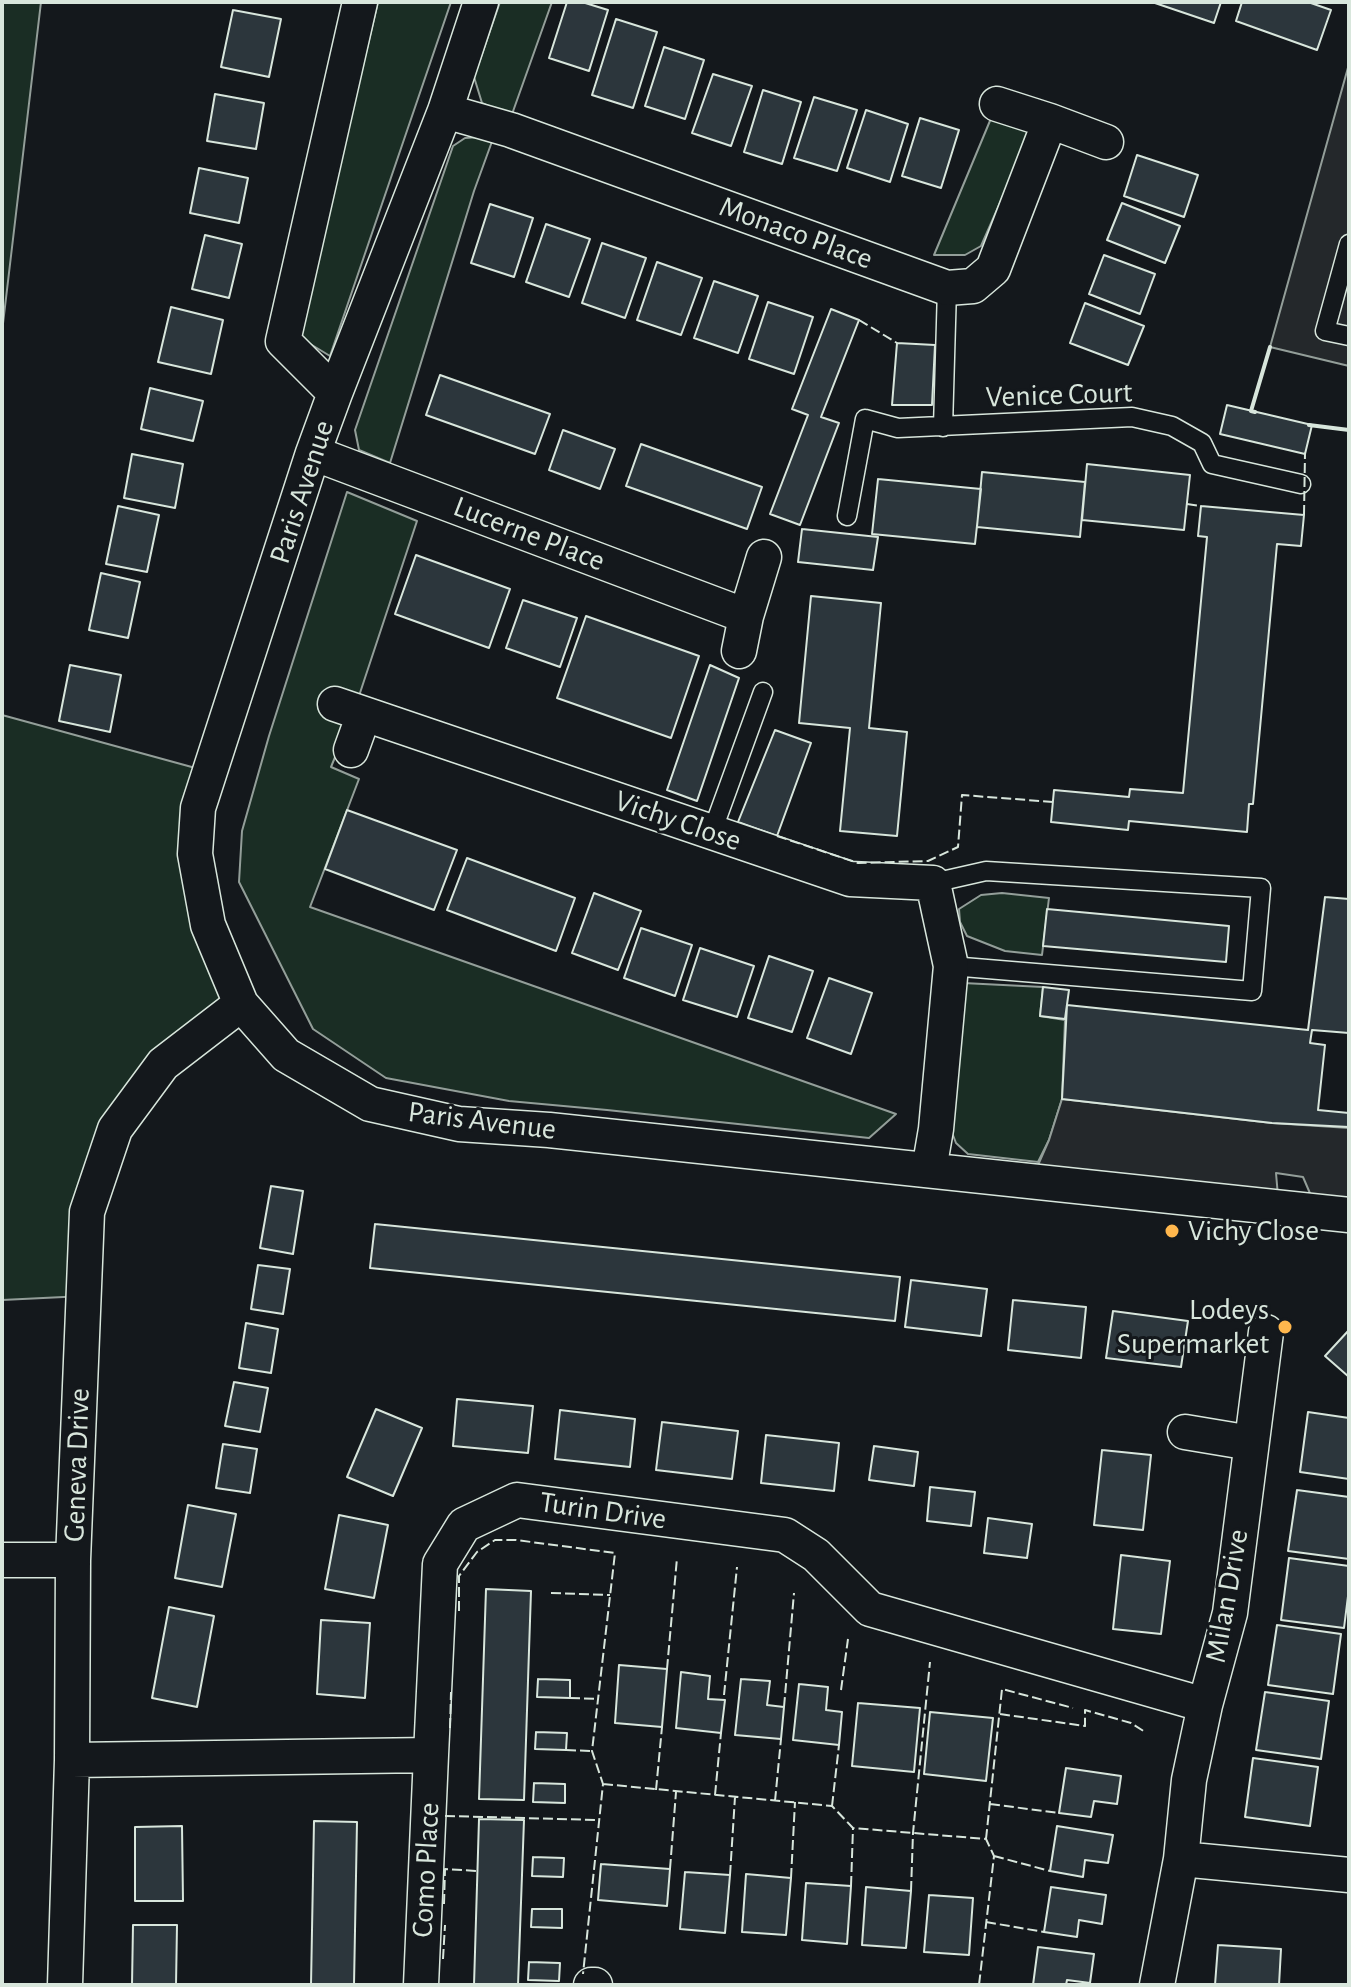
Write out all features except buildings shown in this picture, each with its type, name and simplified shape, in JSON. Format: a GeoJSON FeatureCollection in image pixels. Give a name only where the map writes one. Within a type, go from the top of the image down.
{"type":"FeatureCollection","features":[{"type":"Feature","properties":{"kind":"street","name":"Paris Avenue"},"geometry":{"type":"LineString","coordinates":[[335,393],[283,341],[360,2]]}},
{"type":"Feature","properties":{"kind":"street","name":"Paris Avenue"},"geometry":{"type":"LineString","coordinates":[[481,2],[445,111],[313,453],[198,808],[195,854],[208,925],[241,1004],[286,1055],[370,1104],[459,1124],[549,1130],[1349,1215]]}},
{"type":"Feature","properties":{"kind":"street"},"geometry":{"type":"LineString","coordinates":[[997,104],[1106,142]]}},
{"type":"Feature","properties":{"kind":"street","name":"Monaco Place"},"geometry":{"type":"LineString","coordinates":[[445,111],[511,130],[947,288]]}},
{"type":"Feature","properties":{"kind":"street"},"geometry":{"type":"LineString","coordinates":[[947,288],[973,286],[993,269],[1050,121]]}},
{"type":"Feature","properties":{"kind":"street","name":"Lucerne Place"},"geometry":{"type":"LineString","coordinates":[[313,453],[746,616]]}},
{"type":"Feature","properties":{"kind":"street"},"geometry":{"type":"LineString","coordinates":[[739,651],[764,557]]}},
{"type":"Feature","properties":{"kind":"street","name":"Vichy Close"},"geometry":{"type":"LineString","coordinates":[[351,750],[349,709],[850,879],[933,883]]}},
{"type":"Feature","properties":{"kind":"street"},"geometry":{"type":"LineString","coordinates":[[929,1170],[936,1129],[951,966],[933,883]]}},
{"type":"Feature","properties":{"kind":"street","name":"Geneva Drive"},"geometry":{"type":"LineString","coordinates":[[65,1985],[72,1760],[73,1560],[87,1212],[115,1129],[163,1064],[241,1004]]}},
{"type":"Feature","properties":{"kind":"street","name":"Milan Drive"},"geometry":{"type":"LineString","coordinates":[[1157,1985],[1181,1859],[1189,1780],[1230,1613],[1266,1332]]}},
{"type":"Feature","properties":{"kind":"street"},"geometry":{"type":"LineString","coordinates":[[1185,1432],[1251,1443]]}},
{"type":"Feature","properties":{"kind":"street","name":"Turin Drive"},"geometry":{"type":"LineString","coordinates":[[431,1755],[440,1564],[464,1525],[517,1500],[785,1535],[816,1555],[870,1609],[1205,1705]]}},
{"type":"Feature","properties":{"kind":"street"},"geometry":{"type":"LineString","coordinates":[[2,1560],[73,1560]]}},
{"type":"Feature","properties":{"kind":"street"},"geometry":{"type":"LineString","coordinates":[[72,1760],[431,1755]]}},
{"type":"Feature","properties":{"kind":"street","name":"Como Place"},"geometry":{"type":"LineString","coordinates":[[421,1985],[431,1755]]}},
{"type":"Feature","properties":{"kind":"street"},"geometry":{"type":"LineString","coordinates":[[1181,1859],[1349,1875]]}},
{"type":"Feature","properties":{"kind":"lane"},"geometry":{"type":"LineString","coordinates":[[1349,244],[1325,331],[1349,336]]}},
{"type":"Feature","properties":{"kind":"lane","name":"Venice Court"},"geometry":{"type":"LineString","coordinates":[[943,427],[947,288]]}},
{"type":"Feature","properties":{"kind":"lane","name":"Venice Court"},"geometry":{"type":"LineString","coordinates":[[847,516],[865,419],[898,428],[1132,417],[1172,426],[1202,443],[1212,464],[1301,484]]}},
{"type":"Feature","properties":{"kind":"lane"},"geometry":{"type":"LineString","coordinates":[[712,832],[763,692]]}},
{"type":"Feature","properties":{"kind":"lane"},"geometry":{"type":"LineString","coordinates":[[933,883],[986,871],[1261,888],[1252,991],[951,966]]}},
{"type":"Feature","properties":{"kind":"green space"},"geometry":{"type":"Polygon","coordinates":[[[2,2],[41,2],[2,332],[2,2]]]}},
{"type":"Feature","properties":{"kind":"green space"},"geometry":{"type":"Polygon","coordinates":[[[378,2],[451,2],[330,356],[299,334],[378,2]]]}},
{"type":"Feature","properties":{"kind":"green space"},"geometry":{"type":"Polygon","coordinates":[[[500,2],[552,2],[511,117],[482,103],[474,77],[500,2]]]}},
{"type":"Feature","properties":{"kind":"green space"},"geometry":{"type":"Polygon","coordinates":[[[997,104],[1038,117],[981,246],[965,255],[934,255],[997,104]]]}},
{"type":"Feature","properties":{"kind":"green space"},"geometry":{"type":"Polygon","coordinates":[[[494,136],[390,463],[359,450],[355,430],[453,146],[465,138],[494,136]]]}},
{"type":"Feature","properties":{"kind":"green space"},"geometry":{"type":"Polygon","coordinates":[[[347,492],[417,521],[354,711],[331,767],[359,779],[310,907],[896,1114],[869,1138],[509,1101],[386,1078],[313,1029],[239,882],[242,831],[347,492]]]}},
{"type":"Feature","properties":{"kind":"green space"},"geometry":{"type":"Polygon","coordinates":[[[2,715],[210,772],[198,808],[241,1004],[116,1129],[84,1296],[2,1300],[2,715]]]}},
{"type":"Feature","properties":{"kind":"green space"},"geometry":{"type":"Polygon","coordinates":[[[1002,893],[1049,898],[1042,955],[1005,951],[967,936],[960,922],[959,909],[981,895],[1002,893]]]}},
{"type":"Feature","properties":{"kind":"green space"},"geometry":{"type":"Polygon","coordinates":[[[963,983],[1043,987],[1040,1016],[1065,1020],[1062,1099],[1049,1140],[1038,1162],[968,1154],[956,1143],[951,1130],[963,983]]]}},
{"type":"Feature","properties":{"kind":"shaded area"},"geometry":{"type":"Polygon","coordinates":[[[1349,64],[1349,366],[1270,347],[1349,64]]]}},
{"type":"Feature","properties":{"kind":"shaded area"},"geometry":{"type":"Polygon","coordinates":[[[1062,1099],[1272,1123],[1349,1128],[1349,1215],[1318,1212],[1303,1177],[1276,1173],[1279,1208],[1031,1181],[1062,1099]]]}},
{"type":"Feature","properties":{"kind":"fence"},"geometry":{"type":"LineString","coordinates":[[859,320],[897,343]]}},
{"type":"Feature","properties":{"kind":"fence"},"geometry":{"type":"LineString","coordinates":[[1304,515],[1305,454]]}},
{"type":"Feature","properties":{"kind":"fence"},"geometry":{"type":"LineString","coordinates":[[1187,504],[1201,506]]}},
{"type":"Feature","properties":{"kind":"fence"},"geometry":{"type":"LineString","coordinates":[[777,836],[858,863],[928,861],[958,847],[962,795],[1053,802]]}},
{"type":"Feature","properties":{"kind":"fence"},"geometry":{"type":"LineString","coordinates":[[459,1611],[459,1576],[477,1552],[495,1540],[615,1553],[592,1751],[603,1784],[583,1974]]}},
{"type":"Feature","properties":{"kind":"fence"},"geometry":{"type":"LineString","coordinates":[[667,1669],[677,1558]]}},
{"type":"Feature","properties":{"kind":"fence"},"geometry":{"type":"LineString","coordinates":[[724,1695],[737,1567]]}},
{"type":"Feature","properties":{"kind":"fence"},"geometry":{"type":"LineString","coordinates":[[551,1593],[610,1595]]}},
{"type":"Feature","properties":{"kind":"fence"},"geometry":{"type":"LineString","coordinates":[[784,1707],[794,1593]]}},
{"type":"Feature","properties":{"kind":"fence"},"geometry":{"type":"LineString","coordinates":[[841,1690],[848,1639]]}},
{"type":"Feature","properties":{"kind":"fence"},"geometry":{"type":"LineString","coordinates":[[911,1891],[913,1833],[930,1662]]}},
{"type":"Feature","properties":{"kind":"fence"},"geometry":{"type":"LineString","coordinates":[[986,1839],[1002,1689],[1073,1708]]}},
{"type":"Feature","properties":{"kind":"fence"},"geometry":{"type":"LineString","coordinates":[[450,1728],[451,1692]]}},
{"type":"Feature","properties":{"kind":"fence"},"geometry":{"type":"LineString","coordinates":[[570,1698],[598,1699]]}},
{"type":"Feature","properties":{"kind":"fence"},"geometry":{"type":"LineString","coordinates":[[1000,1714],[1085,1726],[1085,1710],[1131,1723],[1145,1732]]}},
{"type":"Feature","properties":{"kind":"fence"},"geometry":{"type":"LineString","coordinates":[[656,1790],[662,1727]]}},
{"type":"Feature","properties":{"kind":"fence"},"geometry":{"type":"LineString","coordinates":[[715,1795],[721,1733]]}},
{"type":"Feature","properties":{"kind":"fence"},"geometry":{"type":"LineString","coordinates":[[775,1801],[781,1739]]}},
{"type":"Feature","properties":{"kind":"fence"},"geometry":{"type":"LineString","coordinates":[[832,1806],[839,1745]]}},
{"type":"Feature","properties":{"kind":"fence"},"geometry":{"type":"LineString","coordinates":[[566,1750],[592,1751]]}},
{"type":"Feature","properties":{"kind":"fence"},"geometry":{"type":"LineString","coordinates":[[603,1784],[832,1806],[853,1828],[986,1839],[994,1856],[979,1985]]}},
{"type":"Feature","properties":{"kind":"fence"},"geometry":{"type":"LineString","coordinates":[[670,1869],[676,1792]]}},
{"type":"Feature","properties":{"kind":"fence"},"geometry":{"type":"LineString","coordinates":[[730,1875],[735,1797]]}},
{"type":"Feature","properties":{"kind":"fence"},"geometry":{"type":"LineString","coordinates":[[791,1878],[795,1802]]}},
{"type":"Feature","properties":{"kind":"fence"},"geometry":{"type":"LineString","coordinates":[[990,1804],[1059,1813]]}},
{"type":"Feature","properties":{"kind":"fence"},"geometry":{"type":"LineString","coordinates":[[445,1816],[599,1820]]}},
{"type":"Feature","properties":{"kind":"fence"},"geometry":{"type":"LineString","coordinates":[[851,1886],[853,1828]]}},
{"type":"Feature","properties":{"kind":"fence"},"geometry":{"type":"LineString","coordinates":[[994,1856],[1050,1871]]}},
{"type":"Feature","properties":{"kind":"fence"},"geometry":{"type":"LineString","coordinates":[[444,1904],[445,1869],[477,1871]]}},
{"type":"Feature","properties":{"kind":"fence"},"geometry":{"type":"LineString","coordinates":[[986,1922],[1044,1932]]}},
{"type":"Feature","properties":{"kind":"fence"},"geometry":{"type":"LineString","coordinates":[[443,1959],[445,1925]]}},
{"type":"Feature","properties":{"kind":"wall"},"geometry":{"type":"LineString","coordinates":[[1255,412],[1251,411],[1270,347]]}},
{"type":"Feature","properties":{"kind":"wall"},"geometry":{"type":"LineString","coordinates":[[1309,425],[1349,430]]}},
{"type":"Feature","properties":{"kind":"place","name":"Vichy Close"},"geometry":{"type":"Point","coordinates":[1172,1231]}},
{"type":"Feature","properties":{"kind":"place","name":"Lodeys Supermarket"},"geometry":{"type":"Point","coordinates":[1285,1327]}}]}
